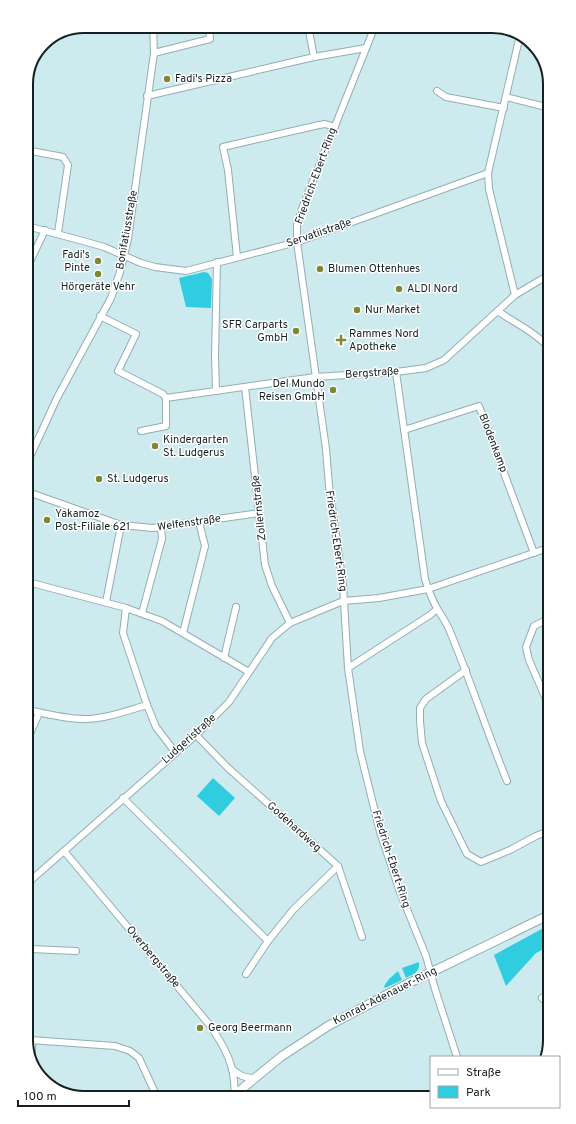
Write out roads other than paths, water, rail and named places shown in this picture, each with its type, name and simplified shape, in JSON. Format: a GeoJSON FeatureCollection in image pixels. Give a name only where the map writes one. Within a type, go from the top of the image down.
{"type":"FeatureCollection","features":[{"type":"Feature","properties":{"kind":"main road","name":"Konrad-Adenauer-Ring"},"geometry":{"type":"LineString","coordinates":[[239,1091],[282,1056],[328,1026],[430,973],[543,918]]}},
{"type":"Feature","properties":{"kind":"street","name":"Bonifatiusstraße"},"geometry":{"type":"LineString","coordinates":[[33,450],[57,398],[116,286],[128,239],[154,53],[153,33]]}},
{"type":"Feature","properties":{"kind":"street"},"geometry":{"type":"LineString","coordinates":[[154,53],[210,39],[210,33]]}},
{"type":"Feature","properties":{"kind":"street"},"geometry":{"type":"LineString","coordinates":[[309,33],[314,57]]}},
{"type":"Feature","properties":{"kind":"street","name":"Friedrich-Ebert-Ring"},"geometry":{"type":"LineString","coordinates":[[372,33],[299,217],[297,242],[326,449],[329,486],[343,586],[348,668],[360,750],[379,827],[400,892],[426,956],[457,1056]]}},
{"type":"Feature","properties":{"kind":"street"},"geometry":{"type":"LineString","coordinates":[[515,295],[489,189],[488,173],[519,41]]}},
{"type":"Feature","properties":{"kind":"street"},"geometry":{"type":"LineString","coordinates":[[147,96],[314,57],[366,48]]}},
{"type":"Feature","properties":{"kind":"street"},"geometry":{"type":"LineString","coordinates":[[437,92],[446,97],[504,108]]}},
{"type":"Feature","properties":{"kind":"street"},"geometry":{"type":"LineString","coordinates":[[506,97],[543,106]]}},
{"type":"Feature","properties":{"kind":"street"},"geometry":{"type":"LineString","coordinates":[[237,257],[228,170],[223,147],[319,125],[325,124],[335,127]]}},
{"type":"Feature","properties":{"kind":"street"},"geometry":{"type":"LineString","coordinates":[[33,151],[63,157],[68,164],[58,233]]}},
{"type":"Feature","properties":{"kind":"street","name":"Servatiistraße"},"geometry":{"type":"LineString","coordinates":[[33,227],[58,233],[104,247],[154,267],[186,271],[297,242],[488,173]]}},
{"type":"Feature","properties":{"kind":"street"},"geometry":{"type":"LineString","coordinates":[[33,255],[45,230]]}},
{"type":"Feature","properties":{"kind":"street"},"geometry":{"type":"LineString","coordinates":[[216,391],[215,356],[218,262]]}},
{"type":"Feature","properties":{"kind":"street","name":"Bergstraße"},"geometry":{"type":"LineString","coordinates":[[166,398],[315,377],[396,372],[426,368],[444,360],[515,295],[543,278]]}},
{"type":"Feature","properties":{"kind":"street"},"geometry":{"type":"LineString","coordinates":[[498,311],[512,322],[540,337],[543,341]]}},
{"type":"Feature","properties":{"kind":"street"},"geometry":{"type":"LineString","coordinates":[[100,316],[136,334],[118,371],[163,394],[166,398],[166,426],[141,431]]}},
{"type":"Feature","properties":{"kind":"street"},"geometry":{"type":"LineString","coordinates":[[396,372],[425,579],[437,609],[448,625],[466,670],[492,744],[507,780]]}},
{"type":"Feature","properties":{"kind":"street","name":"Zollernstraße"},"geometry":{"type":"LineString","coordinates":[[245,387],[265,565],[272,586],[290,624]]}},
{"type":"Feature","properties":{"kind":"street","name":"Blodenkamp"},"geometry":{"type":"LineString","coordinates":[[404,430],[479,406],[534,553]]}},
{"type":"Feature","properties":{"kind":"street","name":"Welfenstraße"},"geometry":{"type":"LineString","coordinates":[[33,494],[122,525],[153,528],[259,513]]}},
{"type":"Feature","properties":{"kind":"street"},"geometry":{"type":"LineString","coordinates":[[183,633],[205,546],[199,522]]}},
{"type":"Feature","properties":{"kind":"street"},"geometry":{"type":"LineString","coordinates":[[106,602],[122,525]]}},
{"type":"Feature","properties":{"kind":"street"},"geometry":{"type":"LineString","coordinates":[[142,613],[162,539],[161,527]]}},
{"type":"Feature","properties":{"kind":"street","name":"Ludgeristraße"},"geometry":{"type":"LineString","coordinates":[[33,878],[196,735],[229,702],[272,638],[290,624],[344,601],[379,598],[428,589],[543,550]]}},
{"type":"Feature","properties":{"kind":"street"},"geometry":{"type":"LineString","coordinates":[[33,583],[106,602],[162,621],[249,672]]}},
{"type":"Feature","properties":{"kind":"street"},"geometry":{"type":"LineString","coordinates":[[224,658],[236,607]]}},
{"type":"Feature","properties":{"kind":"street"},"geometry":{"type":"LineString","coordinates":[[126,608],[123,633],[147,706],[156,727],[175,752]]}},
{"type":"Feature","properties":{"kind":"street"},"geometry":{"type":"LineString","coordinates":[[348,668],[437,609]]}},
{"type":"Feature","properties":{"kind":"street"},"geometry":{"type":"LineString","coordinates":[[542,691],[529,660],[526,647],[534,626],[543,622]]}},
{"type":"Feature","properties":{"kind":"street"},"geometry":{"type":"LineString","coordinates":[[466,670],[426,699],[420,708],[422,743],[441,801],[467,854],[481,862],[510,850],[543,833]]}},
{"type":"Feature","properties":{"kind":"street"},"geometry":{"type":"LineString","coordinates":[[33,711],[84,719],[106,716],[147,706]]}},
{"type":"Feature","properties":{"kind":"street"},"geometry":{"type":"LineString","coordinates":[[33,728],[40,713]]}},
{"type":"Feature","properties":{"kind":"street","name":"Godehardweg"},"geometry":{"type":"LineString","coordinates":[[196,735],[227,767],[338,866],[362,937]]}},
{"type":"Feature","properties":{"kind":"street"},"geometry":{"type":"LineString","coordinates":[[124,798],[268,941]]}},
{"type":"Feature","properties":{"kind":"street","name":"Overbergstraße"},"geometry":{"type":"LineString","coordinates":[[64,851],[208,1023],[220,1040],[232,1069],[234,1078],[233,1091]]}},
{"type":"Feature","properties":{"kind":"street"},"geometry":{"type":"LineString","coordinates":[[246,974],[268,941],[293,910],[338,866]]}},
{"type":"Feature","properties":{"kind":"street"},"geometry":{"type":"LineString","coordinates":[[33,949],[76,951]]}},
{"type":"Feature","properties":{"kind":"street"},"geometry":{"type":"LineString","coordinates":[[33,1040],[115,1046],[130,1052],[139,1058],[154,1091]]}},
{"type":"Feature","properties":{"kind":"street"},"geometry":{"type":"LineString","coordinates":[[232,1069],[244,1077],[256,1078]]}},
{"type":"Feature","properties":{"kind":"street"},"geometry":{"type":"LineString","coordinates":[[244,1087],[244,1091]]}},
{"type":"Feature","properties":{"kind":"place","name":"Fadi's Pizza"},"geometry":{"type":"Point","coordinates":[167,79]}},
{"type":"Feature","properties":{"kind":"place","name":"Fadi's Pinte"},"geometry":{"type":"Point","coordinates":[98,261]}},
{"type":"Feature","properties":{"kind":"place","name":"Blumen Ottenhues"},"geometry":{"type":"Point","coordinates":[320,269]}},
{"type":"Feature","properties":{"kind":"place","name":"Hörgeräte Vehr"},"geometry":{"type":"Point","coordinates":[98,274]}},
{"type":"Feature","properties":{"kind":"place","name":"ALDI Nord"},"geometry":{"type":"Point","coordinates":[399,289]}},
{"type":"Feature","properties":{"kind":"place","name":"Nur Market"},"geometry":{"type":"Point","coordinates":[357,310]}},
{"type":"Feature","properties":{"kind":"place","name":"SFR Carparts GmbH"},"geometry":{"type":"Point","coordinates":[296,331]}},
{"type":"Feature","properties":{"kind":"place","name":"Rammes Nord Apotheke"},"geometry":{"type":"Point","coordinates":[341,340]}},
{"type":"Feature","properties":{"kind":"place","name":"Del Mundo Reisen GmbH"},"geometry":{"type":"Point","coordinates":[333,390]}},
{"type":"Feature","properties":{"kind":"place","name":"Kindergarten St. Ludgerus"},"geometry":{"type":"Point","coordinates":[155,446]}},
{"type":"Feature","properties":{"kind":"place","name":"St. Ludgerus"},"geometry":{"type":"Point","coordinates":[99,479]}},
{"type":"Feature","properties":{"kind":"place","name":"Yakamoz Post-Filiale 621"},"geometry":{"type":"Point","coordinates":[47,520]}},
{"type":"Feature","properties":{"kind":"place","name":"Georg Beermann"},"geometry":{"type":"Point","coordinates":[200,1028]}}]}
